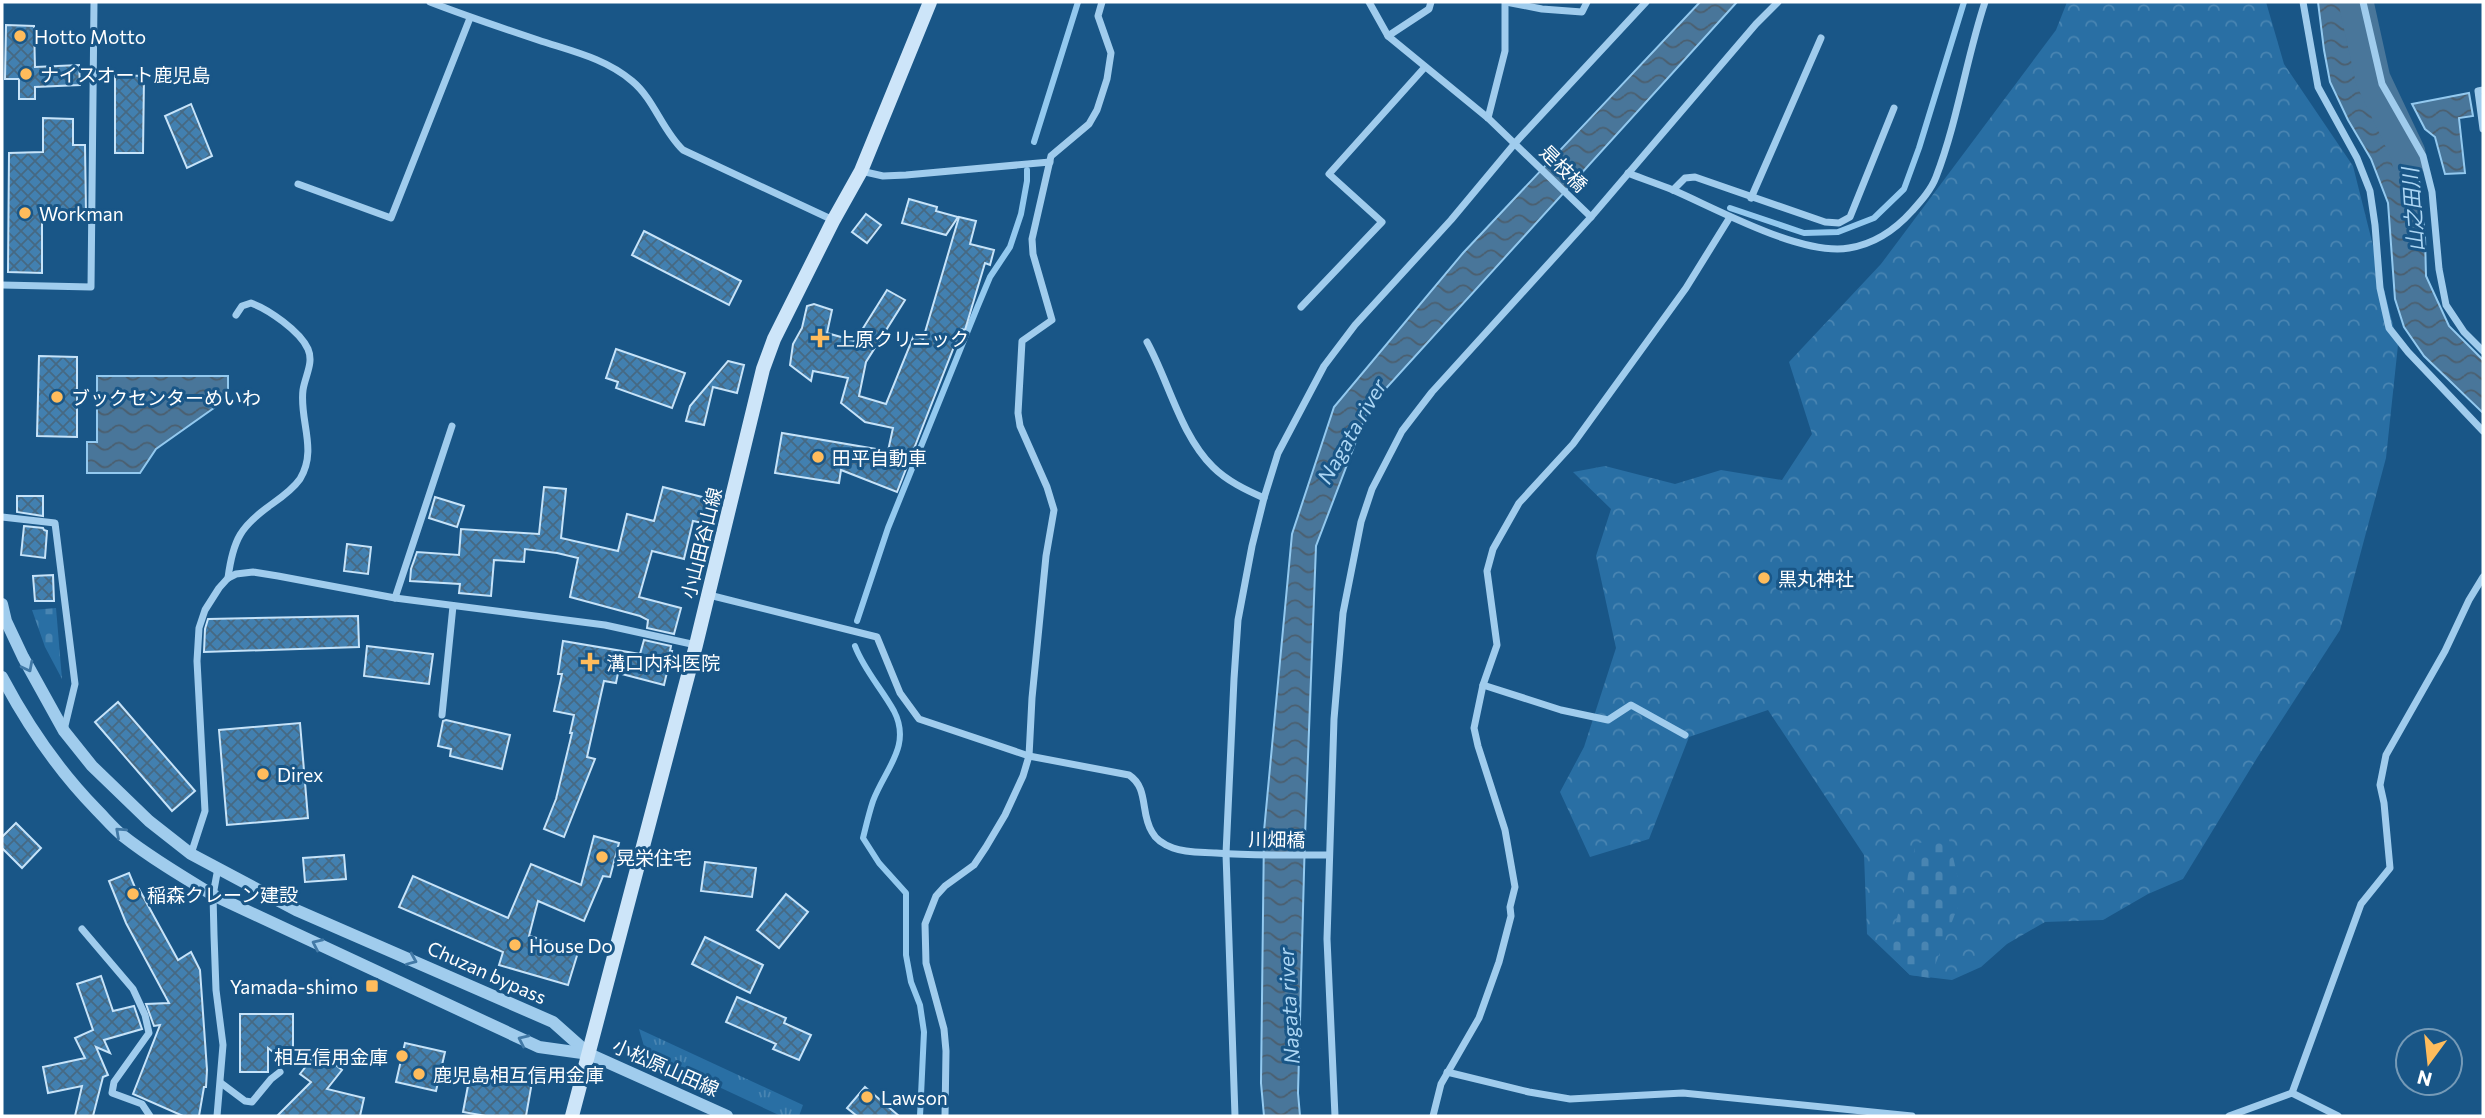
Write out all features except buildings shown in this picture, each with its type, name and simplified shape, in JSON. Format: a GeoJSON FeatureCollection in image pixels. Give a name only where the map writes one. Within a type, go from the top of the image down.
{"type":"FeatureCollection","features":[{"type":"Feature","properties":{"kind":"main road","name":"小山田谷山線"},"geometry":{"type":"LineString","coordinates":[[572,1116],[709,595],[763,369],[774,339],[833,220],[861,171],[930,2]]}},
{"type":"Feature","properties":{"kind":"street"},"geometry":{"type":"LineString","coordinates":[[2,285],[91,287],[94,2]]}},
{"type":"Feature","properties":{"kind":"street"},"geometry":{"type":"LineString","coordinates":[[430,2],[601,61],[633,82],[645,94],[670,138],[683,150],[833,220]]}},
{"type":"Feature","properties":{"kind":"street"},"geometry":{"type":"LineString","coordinates":[[945,1116],[947,1051],[944,1028],[926,963],[925,924],[936,896],[974,865],[986,847],[1005,815],[1029,756],[1043,582],[1054,510],[1047,487],[1020,426],[1018,413],[1022,341],[1052,320],[1033,254],[1032,239],[1051,156],[1089,124],[1097,110],[1107,79],[1111,53],[1097,16],[1102,2]]}},
{"type":"Feature","properties":{"kind":"street"},"geometry":{"type":"LineString","coordinates":[[1369,2],[1388,36],[1429,9],[1431,2]]}},
{"type":"Feature","properties":{"kind":"street"},"geometry":{"type":"LineString","coordinates":[[1488,118],[1505,51],[1505,2],[1542,9],[1582,12],[1587,2]]}},
{"type":"Feature","properties":{"kind":"street"},"geometry":{"type":"LineString","coordinates":[[1235,1116],[1226,854],[1238,620],[1264,498],[1283,442],[1324,366],[1355,325],[1451,220],[1516,142],[1646,2]]}},
{"type":"Feature","properties":{"kind":"street"},"geometry":{"type":"LineString","coordinates":[[1335,1116],[1327,939],[1334,719],[1343,613],[1361,522],[1372,489],[1402,430],[1432,392],[1591,217],[1777,2]]}},
{"type":"Feature","properties":{"kind":"street"},"geometry":{"type":"LineString","coordinates":[[1628,173],[1673,190],[1730,217],[1797,242],[1825,249],[1849,248],[1881,238],[1902,222],[1935,181],[1985,2]]}},
{"type":"Feature","properties":{"kind":"street"},"geometry":{"type":"LineString","coordinates":[[2303,2],[2318,87],[2357,158],[2370,191],[2380,288],[2389,328],[2407,352],[2483,431]]}},
{"type":"Feature","properties":{"kind":"street"},"geometry":{"type":"LineString","coordinates":[[2363,2],[2382,84],[2423,156],[2432,192],[2439,269],[2446,305],[2465,332],[2483,351]]}},
{"type":"Feature","properties":{"kind":"street"},"geometry":{"type":"LineString","coordinates":[[298,184],[391,218],[470,18]]}},
{"type":"Feature","properties":{"kind":"street","name":"是枝橋"},"geometry":{"type":"LineString","coordinates":[[1388,36],[1516,142],[1591,217]]}},
{"type":"Feature","properties":{"kind":"street"},"geometry":{"type":"LineString","coordinates":[[1751,198],[1821,38]]}},
{"type":"Feature","properties":{"kind":"street"},"geometry":{"type":"LineString","coordinates":[[1301,307],[1382,222],[1329,174],[1425,67]]}},
{"type":"Feature","properties":{"kind":"street"},"geometry":{"type":"LineString","coordinates":[[2483,90],[2478,91],[2483,129]]}},
{"type":"Feature","properties":{"kind":"street"},"geometry":{"type":"LineString","coordinates":[[1673,190],[1685,178],[1695,177],[1825,222],[1839,223],[1850,217],[1894,108]]}},
{"type":"Feature","properties":{"kind":"street"},"geometry":{"type":"LineString","coordinates":[[861,171],[883,176],[905,175],[1050,162]]}},
{"type":"Feature","properties":{"kind":"street"},"geometry":{"type":"LineString","coordinates":[[1433,1116],[1441,1084],[1479,1018],[1499,962],[1511,916],[1510,906],[1515,887],[1505,830],[1474,728],[1483,685],[1497,645],[1487,571],[1493,550],[1519,503],[1573,444],[1608,392],[1686,288],[1730,217]]}},
{"type":"Feature","properties":{"kind":"street"},"geometry":{"type":"LineString","coordinates":[[228,578],[231,553],[238,534],[300,479],[307,463],[309,438],[303,390],[309,370],[310,355],[307,346],[289,327],[263,307],[250,303],[242,306],[236,314]]}},
{"type":"Feature","properties":{"kind":"street"},"geometry":{"type":"LineString","coordinates":[[1147,342],[1184,425],[1213,467],[1240,487],[1264,498]]}},
{"type":"Feature","properties":{"kind":"street"},"geometry":{"type":"LineString","coordinates":[[395,598],[453,426]]}},
{"type":"Feature","properties":{"kind":"street"},"geometry":{"type":"LineString","coordinates":[[2,517],[55,523],[75,684],[64,731]]}},
{"type":"Feature","properties":{"kind":"street"},"geometry":{"type":"LineString","coordinates":[[191,854],[205,811],[197,661],[199,628],[205,610],[228,578],[236,573],[253,572],[395,598],[605,625],[696,645]]}},
{"type":"Feature","properties":{"kind":"street"},"geometry":{"type":"LineString","coordinates":[[2292,1093],[2361,904],[2390,868],[2380,785],[2386,755],[2445,652],[2483,577]]}},
{"type":"Feature","properties":{"kind":"street","name":"川畑橋"},"geometry":{"type":"LineString","coordinates":[[709,595],[877,637],[900,692],[919,719],[1029,756],[1129,775],[1137,780],[1141,787],[1152,832],[1171,848],[1185,852],[1226,854],[1329,855]]}},
{"type":"Feature","properties":{"kind":"street","name":"Chuzan bypass"},"geometry":{"type":"LineString","coordinates":[[2,604],[4,622],[64,731],[92,766],[149,821],[191,854],[296,910],[553,1022],[589,1054]]}},
{"type":"Feature","properties":{"kind":"street"},"geometry":{"type":"LineString","coordinates":[[442,715],[453,606]]}},
{"type":"Feature","properties":{"kind":"street"},"geometry":{"type":"LineString","coordinates":[[2,677],[22,715],[50,756],[85,797],[121,834],[167,867],[213,895],[539,1047],[589,1054]]}},
{"type":"Feature","properties":{"kind":"street"},"geometry":{"type":"LineString","coordinates":[[1483,685],[1561,710],[1608,720],[1631,705],[1685,735]]}},
{"type":"Feature","properties":{"kind":"street"},"geometry":{"type":"LineString","coordinates":[[217,1116],[223,1045],[216,990],[213,895],[218,868]]}},
{"type":"Feature","properties":{"kind":"street"},"geometry":{"type":"LineString","coordinates":[[82,929],[133,989],[145,1015],[149,1033],[114,1082],[112,1093],[142,1104],[150,1116]]}},
{"type":"Feature","properties":{"kind":"street","name":"小松原山田線"},"geometry":{"type":"LineString","coordinates":[[589,1054],[727,1116]]}},
{"type":"Feature","properties":{"kind":"street"},"geometry":{"type":"LineString","coordinates":[[221,1083],[245,1101],[252,1102],[280,1072]]}},
{"type":"Feature","properties":{"kind":"street"},"geometry":{"type":"LineString","coordinates":[[1447,1072],[1570,1099],[1683,1093],[1912,1116]]}},
{"type":"Feature","properties":{"kind":"street"},"geometry":{"type":"LineString","coordinates":[[2230,1116],[2292,1093],[2338,1116]]}},
{"type":"Feature","properties":{"kind":"green space"},"geometry":{"type":"Polygon","coordinates":[[[2067,2],[2266,2],[2284,64],[2353,166],[2398,345],[2386,458],[2340,630],[2183,879],[2148,894],[2103,920],[2045,922],[2007,944],[1981,967],[1952,980],[1910,975],[1867,934],[1864,855],[1768,710],[1689,737],[1649,839],[1590,857],[1560,792],[1584,747],[1616,648],[1596,556],[1611,509],[1573,472],[1605,466],[1675,484],[1721,470],[1782,480],[1812,434],[1789,362],[1881,264],[2056,30],[2067,2]]]}},
{"type":"Feature","properties":{"kind":"green space"},"geometry":{"type":"Polygon","coordinates":[[[56,608],[62,679],[45,647],[32,610],[56,608]]]}},
{"type":"Feature","properties":{"kind":"green space"},"geometry":{"type":"Polygon","coordinates":[[[1948,835],[1962,896],[1930,978],[1910,975],[1888,953],[1916,844],[1948,835]]]}},
{"type":"Feature","properties":{"kind":"green space"},"geometry":{"type":"Polygon","coordinates":[[[639,1029],[803,1105],[799,1116],[781,1116],[646,1053],[639,1029]]]}},
{"type":"Feature","properties":{"kind":"water","name":"Nagata river"},"geometry":{"type":"Polygon","coordinates":[[[1700,2],[1737,2],[1369,407],[1316,546],[1305,836],[1298,1093],[1300,1116],[1264,1116],[1261,1083],[1264,831],[1292,534],[1334,407],[1463,253],[1700,2]]]}},
{"type":"Feature","properties":{"kind":"water"},"geometry":{"type":"Polygon","coordinates":[[[2318,2],[2351,2],[2359,55],[2370,88],[2397,126],[2419,180],[2426,276],[2449,326],[2483,360],[2483,413],[2424,356],[2404,327],[2395,299],[2388,203],[2371,159],[2330,82],[2318,2]]]}},
{"type":"Feature","properties":{"kind":"water"},"geometry":{"type":"Polygon","coordinates":[[[2469,93],[2473,116],[2459,118],[2465,173],[2445,174],[2435,137],[2425,129],[2412,104],[2469,93]]]}},
{"type":"Feature","properties":{"kind":"water"},"geometry":{"type":"Polygon","coordinates":[[[97,376],[228,376],[228,398],[156,449],[140,473],[87,473],[87,442],[97,442],[97,376]]]}},
{"type":"Feature","properties":{"kind":"waterway"},"geometry":{"type":"LineString","coordinates":[[1034,142],[1078,2]]}},
{"type":"Feature","properties":{"kind":"waterway"},"geometry":{"type":"LineString","coordinates":[[1730,208],[1804,233],[1838,232],[1874,218],[1904,189],[1964,2]]}},
{"type":"Feature","properties":{"kind":"waterway","name":"山之田川"},"geometry":{"type":"LineString","coordinates":[[2356,2],[2373,79],[2409,160]]}},
{"type":"Feature","properties":{"kind":"waterway"},"geometry":{"type":"LineString","coordinates":[[857,621],[888,528],[977,308],[990,277],[1010,247],[1021,214],[1027,170]]}},
{"type":"Feature","properties":{"kind":"waterway"},"geometry":{"type":"LineString","coordinates":[[855,646],[899,724],[900,735],[895,757],[873,801],[863,838],[879,863],[906,893],[906,955],[911,982],[920,1005],[924,1032],[920,1116]]}},
{"type":"Feature","properties":{"kind":"place","name":"Hotto Motto"},"geometry":{"type":"Point","coordinates":[20,36]}},
{"type":"Feature","properties":{"kind":"place","name":"ナイスオート鹿児島"},"geometry":{"type":"Point","coordinates":[26,74]}},
{"type":"Feature","properties":{"kind":"place","name":"Workman"},"geometry":{"type":"Point","coordinates":[25,213]}},
{"type":"Feature","properties":{"kind":"place","name":"上原クリニック"},"geometry":{"type":"Point","coordinates":[820,338]}},
{"type":"Feature","properties":{"kind":"place","name":"ブックセンターめいわ"},"geometry":{"type":"Point","coordinates":[57,397]}},
{"type":"Feature","properties":{"kind":"place","name":"田平自動車"},"geometry":{"type":"Point","coordinates":[818,457]}},
{"type":"Feature","properties":{"kind":"place","name":"黒丸神社"},"geometry":{"type":"Point","coordinates":[1764,578]}},
{"type":"Feature","properties":{"kind":"place","name":"溝口内科医院"},"geometry":{"type":"Point","coordinates":[590,662]}},
{"type":"Feature","properties":{"kind":"place","name":"Direx"},"geometry":{"type":"Point","coordinates":[263,774]}},
{"type":"Feature","properties":{"kind":"place","name":"晃栄住宅"},"geometry":{"type":"Point","coordinates":[602,857]}},
{"type":"Feature","properties":{"kind":"place","name":"稲森クレーン建設"},"geometry":{"type":"Point","coordinates":[133,894]}},
{"type":"Feature","properties":{"kind":"place","name":"House Do"},"geometry":{"type":"Point","coordinates":[515,945]}},
{"type":"Feature","properties":{"kind":"place","name":"Yamada-shimo"},"geometry":{"type":"Point","coordinates":[372,986]}},
{"type":"Feature","properties":{"kind":"place","name":"相互信用金庫"},"geometry":{"type":"Point","coordinates":[402,1056]}},
{"type":"Feature","properties":{"kind":"place","name":"鹿児島相互信用金庫"},"geometry":{"type":"Point","coordinates":[419,1074]}},
{"type":"Feature","properties":{"kind":"place","name":"Lawson"},"geometry":{"type":"Point","coordinates":[867,1097]}}]}
